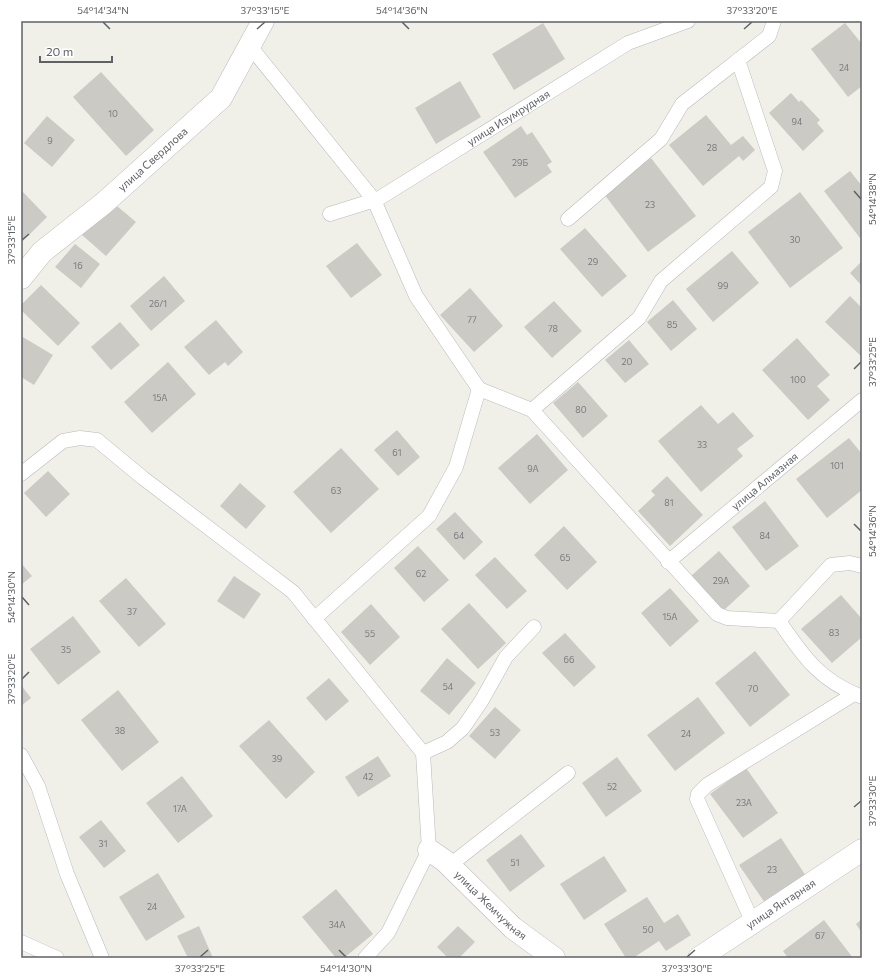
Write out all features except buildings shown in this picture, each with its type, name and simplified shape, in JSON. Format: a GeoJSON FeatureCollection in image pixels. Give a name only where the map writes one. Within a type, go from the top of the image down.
{"type":"FeatureCollection","features":[{"type":"Feature","properties":{"kind":"street","name":"улица Свердлова"},"geometry":{"type":"LineString","coordinates":[[21,278],[42,252],[104,203],[221,98],[263,21]]}},
{"type":"Feature","properties":{"kind":"street","name":"улица Жемчужная"},"geometry":{"type":"LineString","coordinates":[[429,850],[450,865],[513,928],[554,958]]}},
{"type":"Feature","properties":{"kind":"street","name":"улица Янтарная"},"geometry":{"type":"LineString","coordinates":[[699,958],[862,850]]}},
{"type":"Feature","properties":{"kind":"lane","name":"улица Изумрудная"},"geometry":{"type":"LineString","coordinates":[[330,214],[374,200],[471,143],[628,43],[688,21]]}},
{"type":"Feature","properties":{"kind":"lane"},"geometry":{"type":"LineString","coordinates":[[568,219],[662,139],[682,104],[769,36],[774,21]]}},
{"type":"Feature","properties":{"kind":"lane"},"geometry":{"type":"LineString","coordinates":[[250,45],[374,200],[416,296],[479,389],[532,410],[668,562],[720,616],[779,621]]}},
{"type":"Feature","properties":{"kind":"lane"},"geometry":{"type":"LineString","coordinates":[[532,410],[639,318],[661,281],[771,187],[775,171],[738,60]]}},
{"type":"Feature","properties":{"kind":"lane"},"geometry":{"type":"LineString","coordinates":[[314,618],[429,516],[456,467],[479,389]]}},
{"type":"Feature","properties":{"kind":"lane","name":"улица Алмазная"},"geometry":{"type":"LineString","coordinates":[[668,562],[862,400]]}},
{"type":"Feature","properties":{"kind":"lane"},"geometry":{"type":"LineString","coordinates":[[21,474],[63,441],[80,438],[97,440],[143,478],[292,592],[423,753],[429,850],[395,922],[388,933],[365,958]]}},
{"type":"Feature","properties":{"kind":"lane"},"geometry":{"type":"LineString","coordinates":[[779,621],[831,565],[850,562],[862,566]]}},
{"type":"Feature","properties":{"kind":"lane"},"geometry":{"type":"LineString","coordinates":[[779,621],[795,645],[814,668],[827,680],[858,696]]}},
{"type":"Feature","properties":{"kind":"lane"},"geometry":{"type":"LineString","coordinates":[[423,753],[447,742],[463,728],[482,700],[506,657],[534,627]]}},
{"type":"Feature","properties":{"kind":"lane"},"geometry":{"type":"LineString","coordinates":[[753,923],[697,798],[707,785],[858,696]]}},
{"type":"Feature","properties":{"kind":"lane"},"geometry":{"type":"LineString","coordinates":[[21,755],[38,786],[67,874],[102,958]]}},
{"type":"Feature","properties":{"kind":"lane"},"geometry":{"type":"LineString","coordinates":[[450,865],[568,773]]}},
{"type":"Feature","properties":{"kind":"lane"},"geometry":{"type":"LineString","coordinates":[[21,942],[56,958]]}}]}
